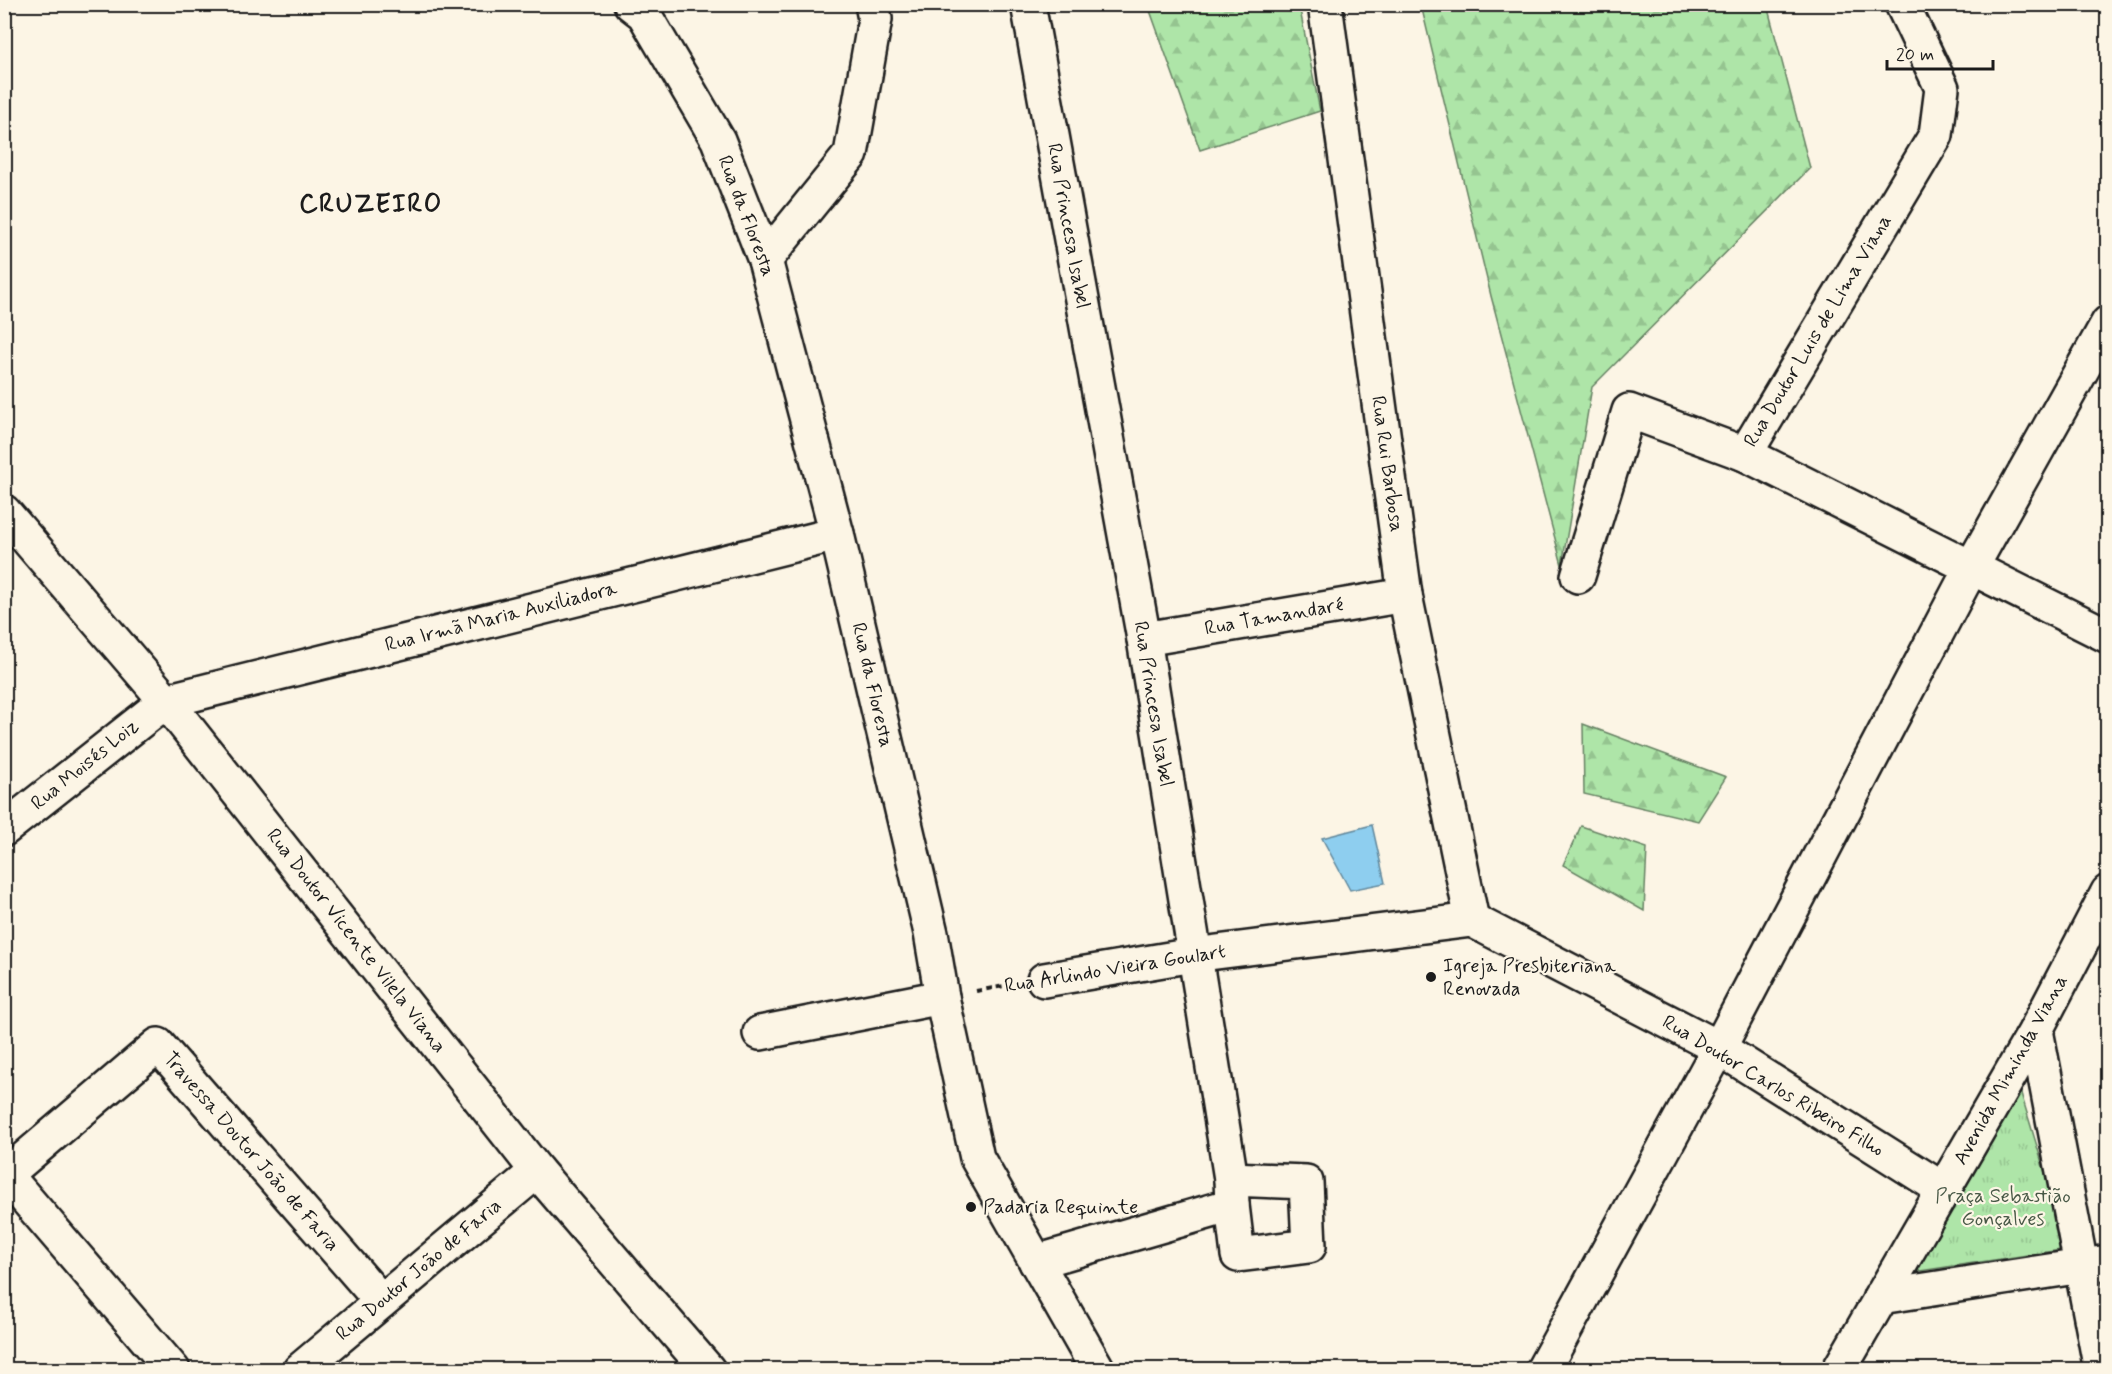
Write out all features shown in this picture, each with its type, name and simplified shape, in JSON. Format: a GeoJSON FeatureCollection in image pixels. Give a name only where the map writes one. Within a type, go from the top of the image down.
{"type":"FeatureCollection","features":[{"type":"Feature","properties":{"kind":"street","name":"Rua da Floresta"},"geometry":{"type":"LineString","coordinates":[[631,4],[644,14],[718,140],[765,260],[837,534],[931,933],[976,1158],[1098,1370]]}},
{"type":"Feature","properties":{"kind":"street"},"geometry":{"type":"LineString","coordinates":[[765,260],[850,154],[875,19],[872,4]]}},
{"type":"Feature","properties":{"kind":"street","name":"Rua Princesa Isabel"},"geometry":{"type":"LineString","coordinates":[[1028,4],[1144,639],[1232,1192],[1036,1262]]}},
{"type":"Feature","properties":{"kind":"street","name":"Rua Rui Barbosa"},"geometry":{"type":"LineString","coordinates":[[1325,4],[1405,595],[1472,920]]}},
{"type":"Feature","properties":{"kind":"street","name":"Rua Doutor Luis de Lima Viana"},"geometry":{"type":"LineString","coordinates":[[1904,5],[1942,88],[1936,135],[1744,454],[2108,636]]}},
{"type":"Feature","properties":{"kind":"street"},"geometry":{"type":"LineString","coordinates":[[1543,1370],[1719,1048],[1971,568],[2108,323]]}},
{"type":"Feature","properties":{"kind":"street"},"geometry":{"type":"LineString","coordinates":[[1578,576],[1629,411],[1744,454]]}},
{"type":"Feature","properties":{"kind":"street","name":"Rua Doutor Vicente Vilela Viana"},"geometry":{"type":"LineString","coordinates":[[4,512],[166,701],[537,1171],[702,1367]]}},
{"type":"Feature","properties":{"kind":"street","name":"Rua Irmã Maria Auxiliadora"},"geometry":{"type":"LineString","coordinates":[[166,701],[837,534]]}},
{"type":"Feature","properties":{"kind":"street","name":"Rua Tamandaré"},"geometry":{"type":"LineString","coordinates":[[1144,639],[1405,595]]}},
{"type":"Feature","properties":{"kind":"street","name":"Rua Moisés Loiz"},"geometry":{"type":"LineString","coordinates":[[4,829],[166,701]]}},
{"type":"Feature","properties":{"kind":"street","name":"Avenida Miminda Viana"},"geometry":{"type":"LineString","coordinates":[[1839,1370],[2036,1030],[2108,892]]}},
{"type":"Feature","properties":{"kind":"street","name":"Rua Doutor Carlos Ribeiro Filho"},"geometry":{"type":"LineString","coordinates":[[1472,920],[1719,1048],[1944,1190]]}},
{"type":"Feature","properties":{"kind":"street","name":"Rua Arlindo Vieira Goulart"},"geometry":{"type":"LineString","coordinates":[[1044,980],[1193,955],[1472,920]]}},
{"type":"Feature","properties":{"kind":"street"},"geometry":{"type":"LineString","coordinates":[[760,1033],[942,997]]}},
{"type":"Feature","properties":{"kind":"street"},"geometry":{"type":"LineString","coordinates":[[2036,1030],[2094,1264],[2101,1370]]}},
{"type":"Feature","properties":{"kind":"street","name":"Travessa Doutor João de Faria"},"geometry":{"type":"LineString","coordinates":[[5,1174],[158,1045],[381,1302]]}},
{"type":"Feature","properties":{"kind":"street","name":"Rua Doutor João de Faria"},"geometry":{"type":"LineString","coordinates":[[300,1370],[537,1171]]}},
{"type":"Feature","properties":{"kind":"street"},"geometry":{"type":"LineString","coordinates":[[5,1174],[173,1370]]}},
{"type":"Feature","properties":{"kind":"street"},"geometry":{"type":"LineString","coordinates":[[1880,1297],[2094,1264]]}},
{"type":"Feature","properties":{"kind":"path","name":"Rua Arlindo Vieira Goulart"},"geometry":{"type":"LineString","coordinates":[[942,997],[1044,980]]}},
{"type":"Feature","properties":{"kind":"green space"},"geometry":{"type":"Polygon","coordinates":[[[1148,5],[1299,5],[1320,111],[1200,150],[1148,5]]]}},
{"type":"Feature","properties":{"kind":"green space"},"geometry":{"type":"Polygon","coordinates":[[[1421,5],[1767,5],[1810,168],[1592,387],[1562,565],[1491,296],[1421,5]]]}},
{"type":"Feature","properties":{"kind":"green space"},"geometry":{"type":"Polygon","coordinates":[[[1583,724],[1726,777],[1698,821],[1584,794],[1583,724]]]}},
{"type":"Feature","properties":{"kind":"green space"},"geometry":{"type":"Polygon","coordinates":[[[1581,826],[1647,848],[1644,911],[1563,865],[1581,826]]]}},
{"type":"Feature","properties":{"kind":"green space","name":"Praça Sebastião Gonçalves"},"geometry":{"type":"Polygon","coordinates":[[[2017,1080],[2068,1249],[1906,1273],[2017,1080]]]}},
{"type":"Feature","properties":{"kind":"water"},"geometry":{"type":"Polygon","coordinates":[[[1372,825],[1385,883],[1350,890],[1322,838],[1372,825]]]}},
{"type":"Feature","properties":{"kind":"place","name":"Igreja Presbiteriana Renovada"},"geometry":{"type":"Point","coordinates":[1431,977]}},
{"type":"Feature","properties":{"kind":"place","name":"Padaria Requinte"},"geometry":{"type":"Point","coordinates":[971,1207]}},
{"type":"Feature","properties":{"kind":"district","name":"CRUZEIRO"},"geometry":{"type":"Point","coordinates":[371,205]}}]}
